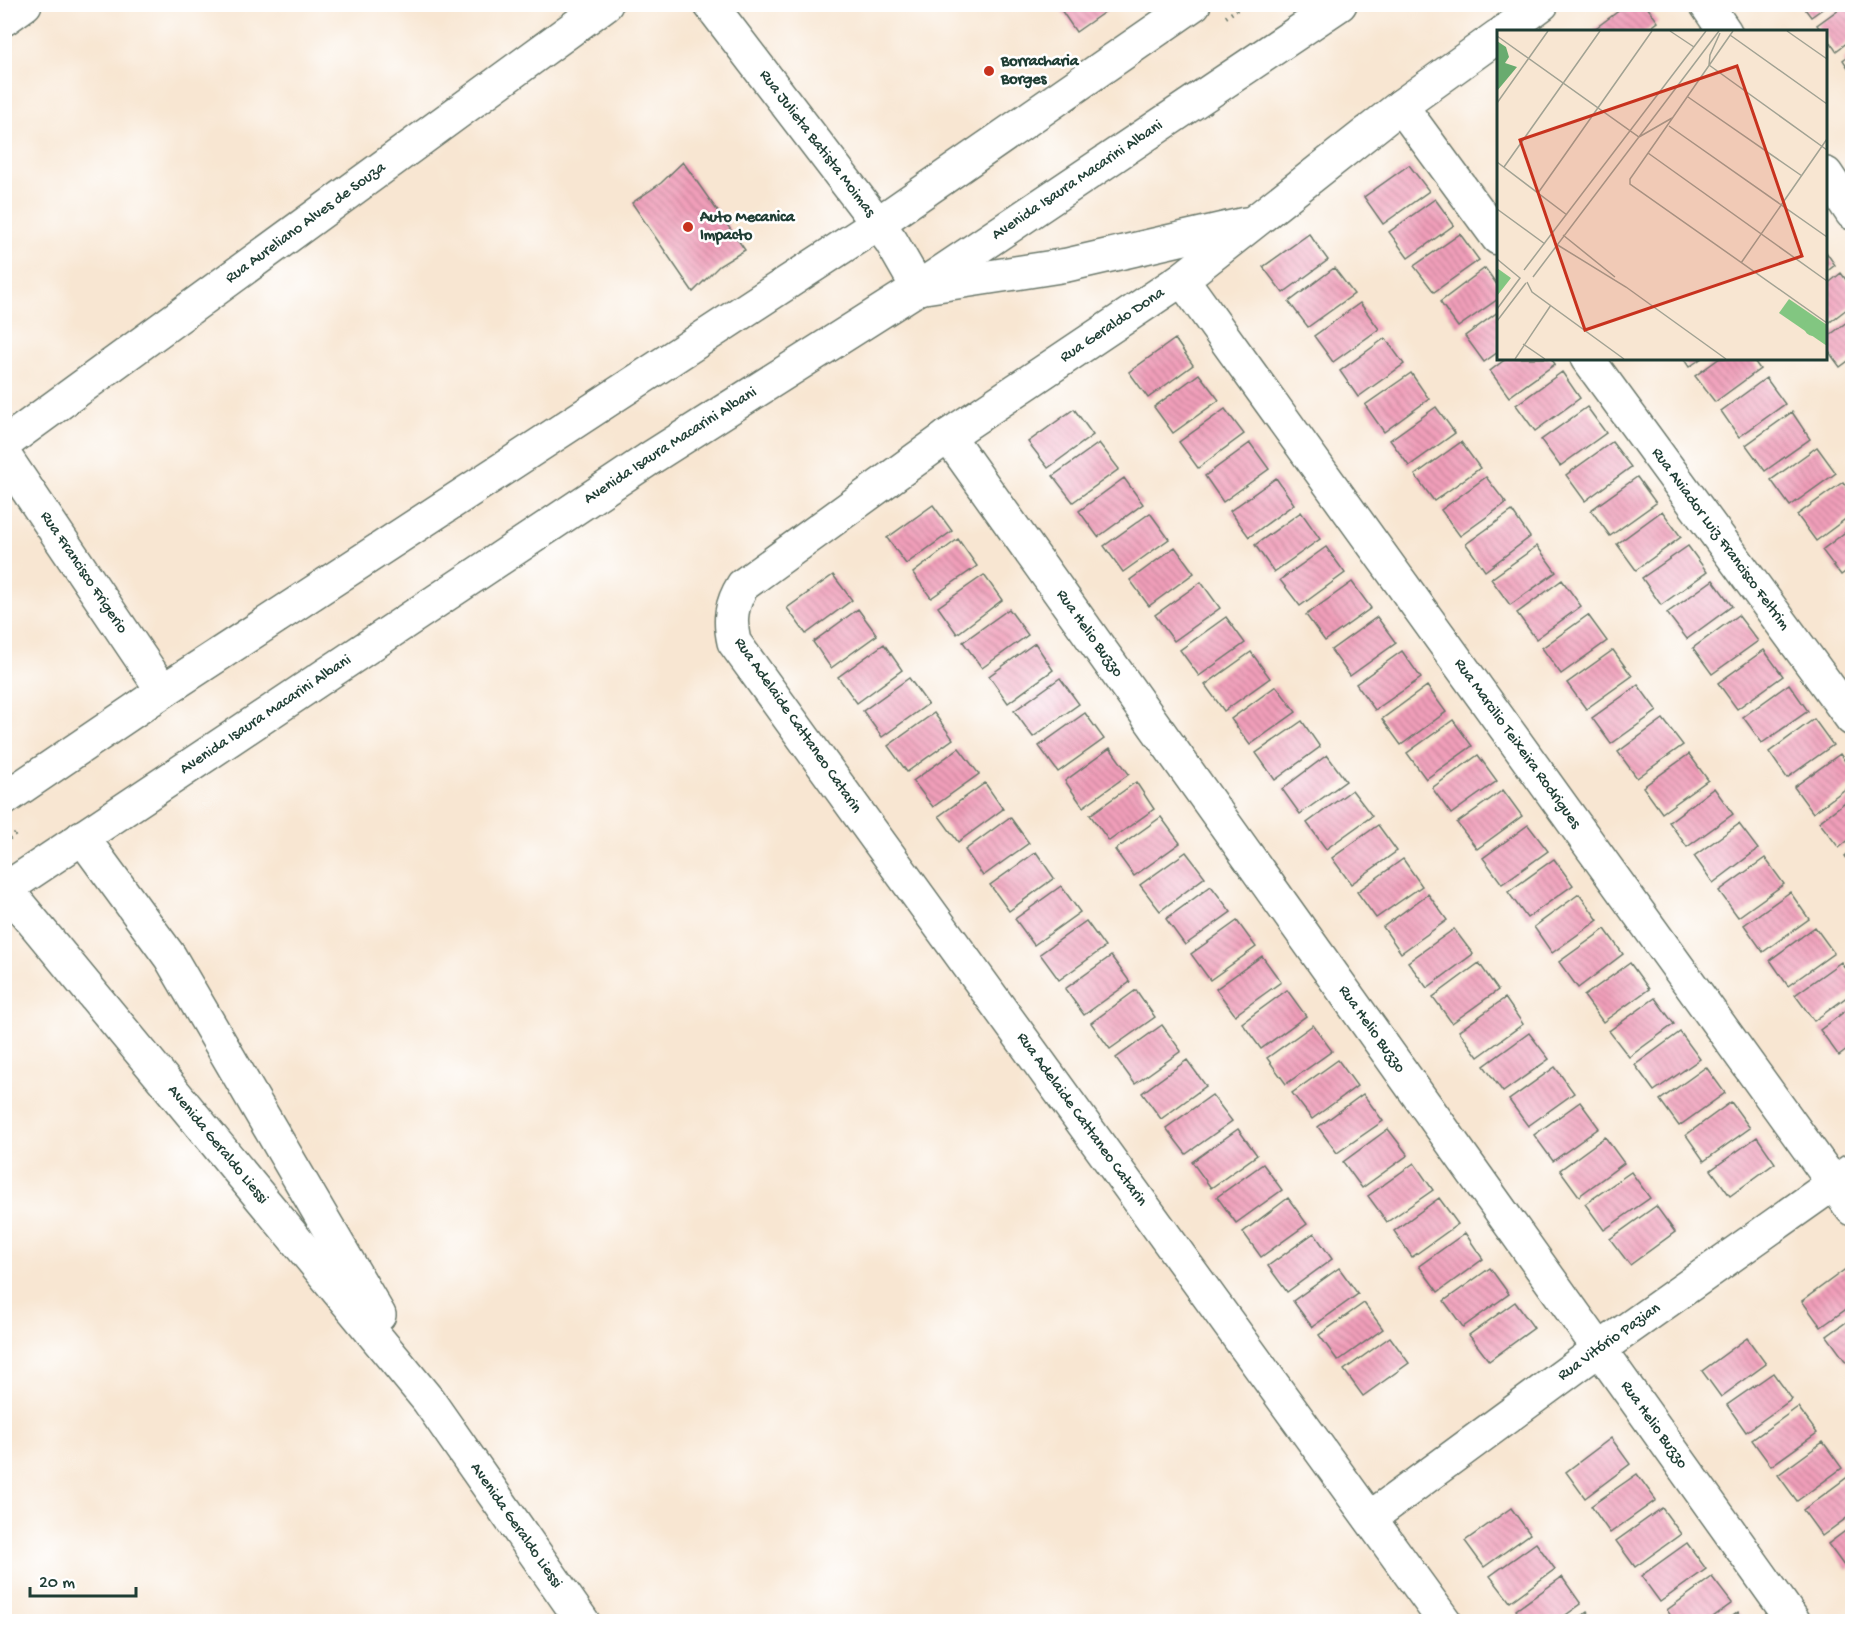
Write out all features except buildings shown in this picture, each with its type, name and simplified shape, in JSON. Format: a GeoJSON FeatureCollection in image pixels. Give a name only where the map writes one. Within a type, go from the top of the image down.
{"type":"FeatureCollection","features":[{"type":"Feature","properties":{"kind":"street"},"geometry":{"type":"LineString","coordinates":[[4,19],[25,4]]}},
{"type":"Feature","properties":{"kind":"street","name":"Rua Aureliano Alves de Souza"},"geometry":{"type":"LineString","coordinates":[[4,444],[606,4]]}},
{"type":"Feature","properties":{"kind":"street","name":"Rua Julieta Batista Moimas"},"geometry":{"type":"LineString","coordinates":[[710,4],[877,224],[918,288]]}},
{"type":"Feature","properties":{"kind":"street"},"geometry":{"type":"LineString","coordinates":[[4,799],[163,691],[877,224],[1194,4]]}},
{"type":"Feature","properties":{"kind":"street","name":"Avenida Isaura Macarini Albani"},"geometry":{"type":"LineString","coordinates":[[5,890],[648,459],[918,288],[1340,4]]}},
{"type":"Feature","properties":{"kind":"street"},"geometry":{"type":"LineString","coordinates":[[1507,30],[1542,4]]}},
{"type":"Feature","properties":{"kind":"street"},"geometry":{"type":"LineString","coordinates":[[1706,4],[1724,30]]}},
{"type":"Feature","properties":{"kind":"street","name":"Rua Geraldo Dona"},"geometry":{"type":"LineString","coordinates":[[731,613],[742,585],[948,436],[1182,279],[1401,106],[1497,37]]}},
{"type":"Feature","properties":{"kind":"street"},"geometry":{"type":"LineString","coordinates":[[1401,106],[1497,237]]}},
{"type":"Feature","properties":{"kind":"street"},"geometry":{"type":"LineString","coordinates":[[1827,176],[1852,213]]}},
{"type":"Feature","properties":{"kind":"street"},"geometry":{"type":"LineString","coordinates":[[918,288],[1067,265],[1251,223]]}},
{"type":"Feature","properties":{"kind":"street","name":"Rua Marcilio Teixeira Rodrigues"},"geometry":{"type":"LineString","coordinates":[[1182,279],[1846,1187]]}},
{"type":"Feature","properties":{"kind":"street","name":"Rua Aviador Luiz Francisco Feltrim"},"geometry":{"type":"LineString","coordinates":[[1588,360],[1852,719]]}},
{"type":"Feature","properties":{"kind":"street","name":"Rua Helio Buzzo"},"geometry":{"type":"LineString","coordinates":[[948,436],[1794,1622]]}},
{"type":"Feature","properties":{"kind":"street","name":"Rua Francisco Frigerio"},"geometry":{"type":"LineString","coordinates":[[4,455],[163,691]]}},
{"type":"Feature","properties":{"kind":"street","name":"Rua Adelaide Cattaneo Catarin"},"geometry":{"type":"LineString","coordinates":[[731,613],[734,642],[1445,1622]]}},
{"type":"Feature","properties":{"kind":"street","name":"Avenida Geraldo Liessi"},"geometry":{"type":"LineString","coordinates":[[82,837],[170,957],[428,1400]]}},
{"type":"Feature","properties":{"kind":"street","name":"Avenida Geraldo Liessi"},"geometry":{"type":"LineString","coordinates":[[5,890],[428,1400],[584,1622]]}},
{"type":"Feature","properties":{"kind":"street","name":"Rua Vitório Pazian"},"geometry":{"type":"LineString","coordinates":[[1370,1518],[1598,1350],[1846,1187]]}},
{"type":"Feature","properties":{"kind":"place","name":"Borracharia Borges"},"geometry":{"type":"Point","coordinates":[989,71]}},
{"type":"Feature","properties":{"kind":"place","name":"Auto Mecanica Impacto"},"geometry":{"type":"Point","coordinates":[688,227]}}]}
